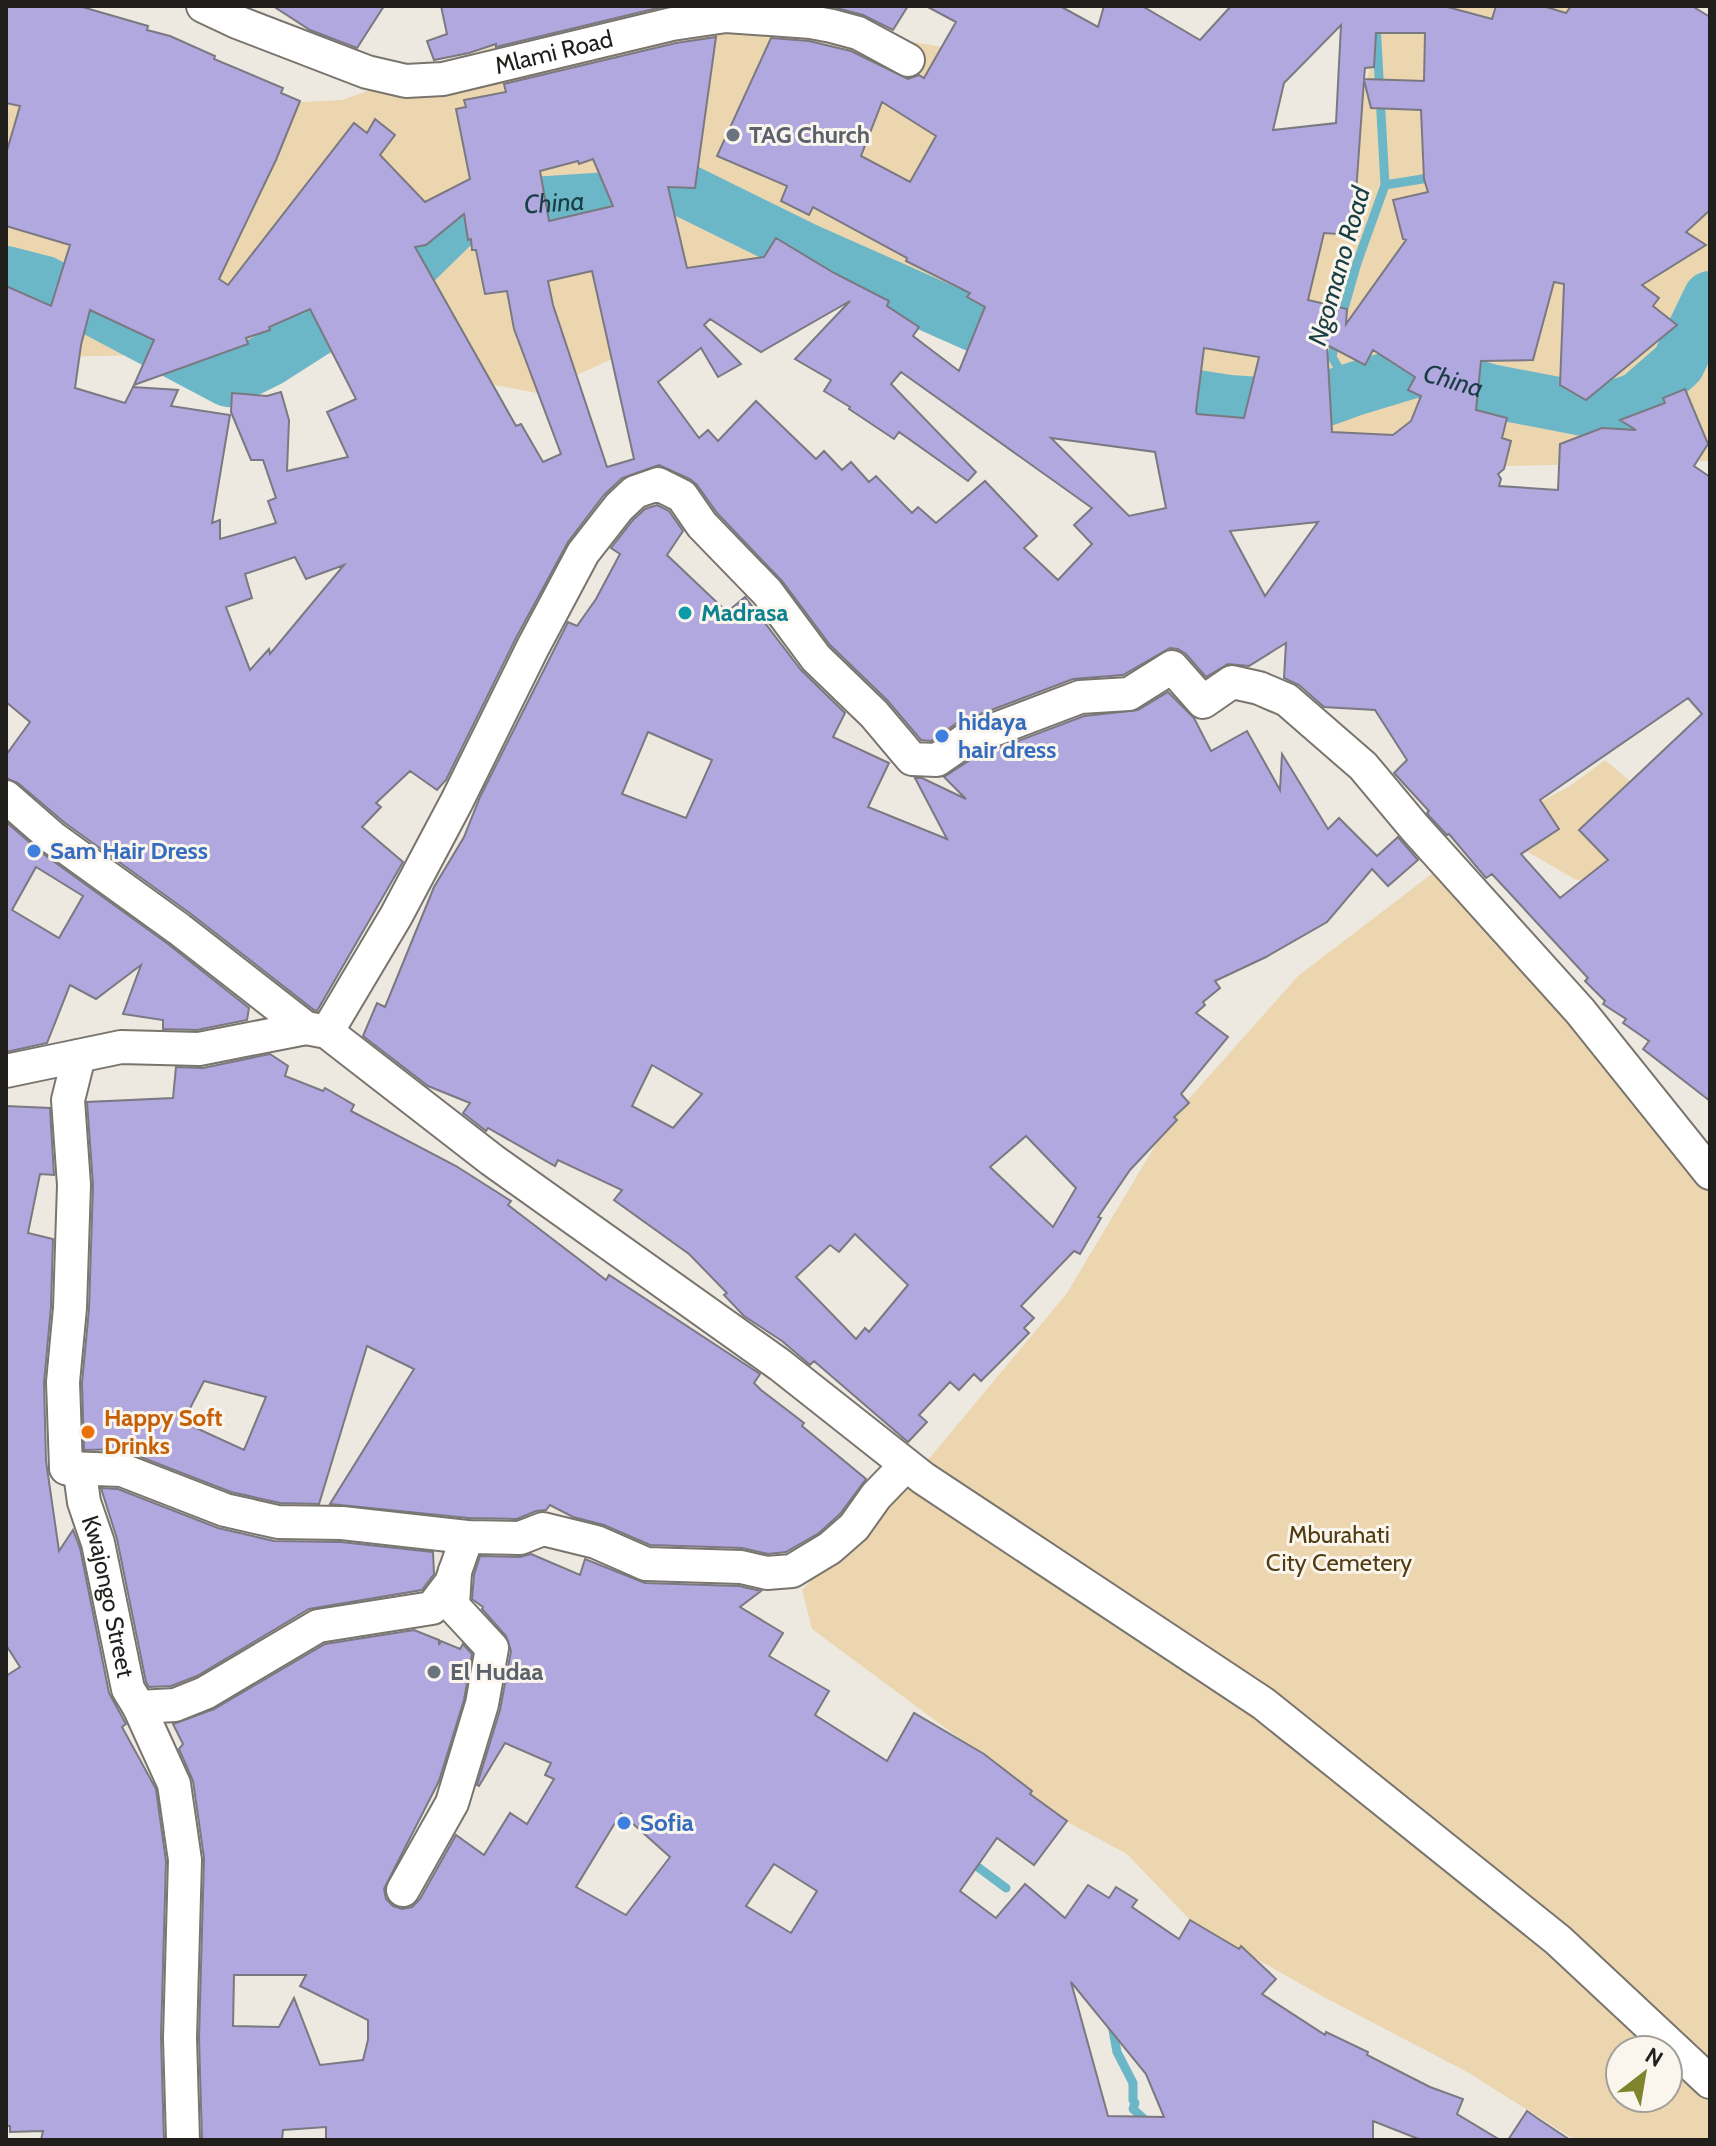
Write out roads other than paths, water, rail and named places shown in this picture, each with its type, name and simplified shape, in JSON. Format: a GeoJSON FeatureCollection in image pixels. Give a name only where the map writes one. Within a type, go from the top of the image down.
{"type":"FeatureCollection","features":[{"type":"Feature","properties":{"kind":"street","name":"Mlami Road"},"geometry":{"type":"LineString","coordinates":[[203,6],[367,72],[406,81],[454,77],[672,24],[726,16],[832,26],[858,33],[908,60]]}},
{"type":"Feature","properties":{"kind":"street"},"geometry":{"type":"LineString","coordinates":[[6,1071],[121,1047],[199,1049],[316,1030],[403,903],[583,553],[619,507],[635,492],[658,484],[682,496],[702,525],[767,592],[816,658],[874,714],[912,759],[937,760],[964,741],[1080,697],[1129,694],[1172,667],[1203,702],[1232,682],[1259,688],[1287,700],[1363,766],[1580,1011],[1710,1173]]}},
{"type":"Feature","properties":{"kind":"street"},"geometry":{"type":"LineString","coordinates":[[6,797],[53,838],[492,1160],[780,1365],[906,1465],[1264,1704],[1558,1940],[1710,2082]]}},
{"type":"Feature","properties":{"kind":"street","name":"Kwajongo Street"},"geometry":{"type":"LineString","coordinates":[[79,1056],[68,1100],[74,1185],[70,1308],[63,1382],[66,1468],[80,1473],[128,1689],[174,1784],[185,1860],[180,2038],[183,2140]]}},
{"type":"Feature","properties":{"kind":"street"},"geometry":{"type":"LineString","coordinates":[[66,1468],[122,1470],[225,1510],[278,1522],[342,1523],[467,1537],[520,1538],[543,1529],[596,1542],[646,1564],[741,1567],[767,1573],[792,1571],[830,1548],[854,1527],[876,1496],[906,1465]]}},
{"type":"Feature","properties":{"kind":"street"},"geometry":{"type":"LineString","coordinates":[[139,1707],[175,1705],[205,1693],[318,1626],[432,1608],[451,1583],[467,1537]]}},
{"type":"Feature","properties":{"kind":"street"},"geometry":{"type":"LineString","coordinates":[[403,1890],[452,1803],[482,1704],[492,1648],[453,1606],[455,1567]]}},
{"type":"Feature","properties":{"kind":"waterway","name":"Ngomano Road"},"geometry":{"type":"LineString","coordinates":[[1341,319],[1385,185],[1375,6]]}},
{"type":"Feature","properties":{"kind":"waterway"},"geometry":{"type":"LineString","coordinates":[[1385,185],[1435,177]]}},
{"type":"Feature","properties":{"kind":"waterway","name":"China"},"geometry":{"type":"LineString","coordinates":[[6,273],[45,283],[228,380],[270,359],[375,292],[414,263],[461,217],[518,205],[610,199],[668,182],[806,250],[1045,356]]}},
{"type":"Feature","properties":{"kind":"waterway","name":"China"},"geometry":{"type":"LineString","coordinates":[[1146,389],[1229,402],[1304,407],[1417,370],[1490,391],[1599,412],[1638,399],[1678,364],[1710,298]]}},
{"type":"Feature","properties":{"kind":"waterway","name":"Ngomano Road"},"geometry":{"type":"LineString","coordinates":[[1336,337],[1332,357],[1351,390]]}},
{"type":"Feature","properties":{"kind":"waterway"},"geometry":{"type":"LineString","coordinates":[[967,1859],[1006,1888]]}},
{"type":"Feature","properties":{"kind":"waterway"},"geometry":{"type":"LineString","coordinates":[[1112,2025],[1117,2052],[1133,2083],[1133,2100]]}},
{"type":"Feature","properties":{"kind":"waterway"},"geometry":{"type":"LineString","coordinates":[[1135,2103],[1133,2109],[1143,2118],[1144,2140]]}},
{"type":"Feature","properties":{"kind":"place","name":"TAG Church"},"geometry":{"type":"Point","coordinates":[733,135]}},
{"type":"Feature","properties":{"kind":"place","name":"Madrasa"},"geometry":{"type":"Point","coordinates":[685,613]}},
{"type":"Feature","properties":{"kind":"place","name":"hidaya hair dress"},"geometry":{"type":"Point","coordinates":[942,736]}},
{"type":"Feature","properties":{"kind":"place","name":"Sam Hair Dress"},"geometry":{"type":"Point","coordinates":[34,851]}},
{"type":"Feature","properties":{"kind":"place","name":"Happy Soft Drinks"},"geometry":{"type":"Point","coordinates":[88,1432]}},
{"type":"Feature","properties":{"kind":"place","name":"El Hudaa"},"geometry":{"type":"Point","coordinates":[434,1672]}},
{"type":"Feature","properties":{"kind":"place","name":"Sofia"},"geometry":{"type":"Point","coordinates":[624,1823]}},
{"type":"Feature","properties":{"kind":"park label","name":"Mburahati City Cemetery"},"geometry":{"type":"Point","coordinates":[1339,1549]}}]}
